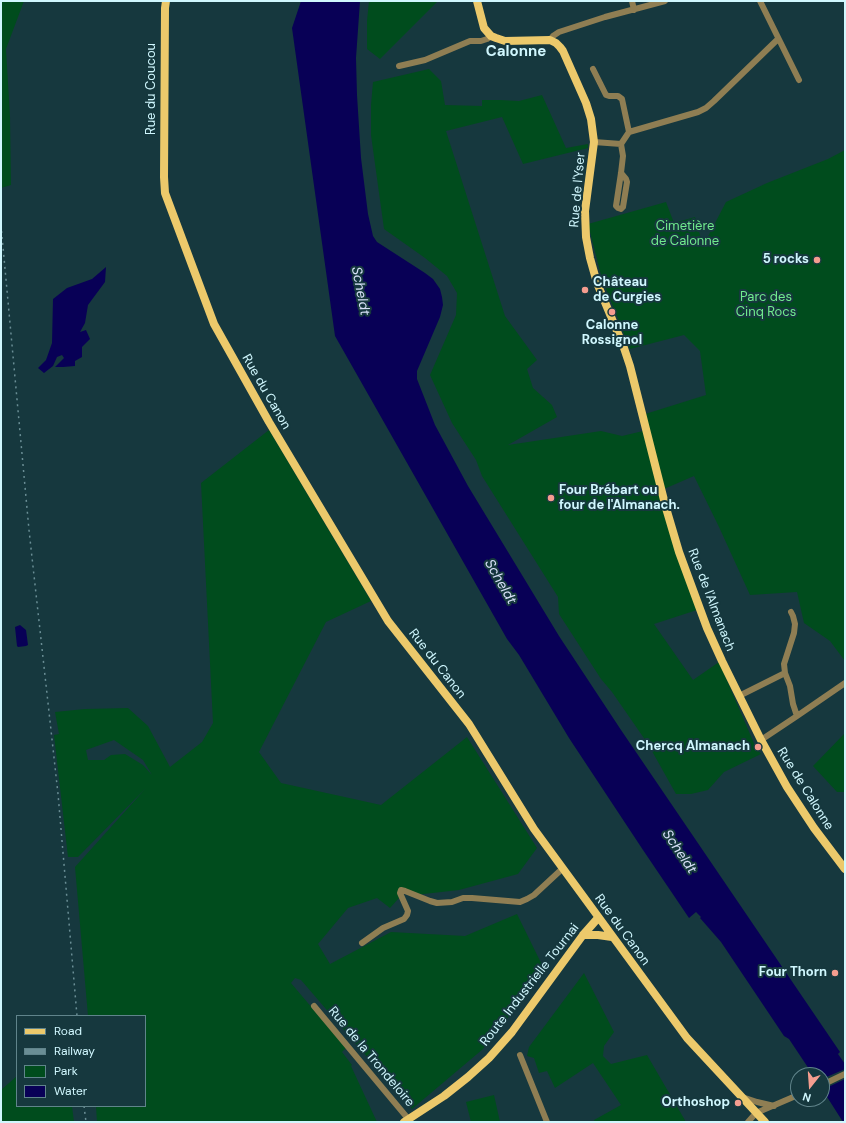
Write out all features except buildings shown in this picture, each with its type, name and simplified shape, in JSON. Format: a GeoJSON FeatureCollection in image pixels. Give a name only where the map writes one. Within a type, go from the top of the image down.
{"type":"FeatureCollection","features":[{"type":"Feature","properties":{"kind":"main road","name":"Rue du Coucou"},"geometry":{"type":"LineString","coordinates":[[164,178],[164,8],[166,1]]}},
{"type":"Feature","properties":{"kind":"main road"},"geometry":{"type":"LineString","coordinates":[[476,1],[484,28],[491,36],[505,41],[550,40]]}},
{"type":"Feature","properties":{"kind":"main road","name":"Rue de l'Yser"},"geometry":{"type":"LineString","coordinates":[[550,40],[556,43],[563,51],[586,102],[591,119],[594,142],[585,211],[585,231],[588,250],[597,283],[630,366],[654,463]]}},
{"type":"Feature","properties":{"kind":"main road","name":"Rue du Canon"},"geometry":{"type":"LineString","coordinates":[[164,178],[165,193],[214,324],[270,424],[388,621],[469,724],[534,829],[687,1038],[765,1122]]}},
{"type":"Feature","properties":{"kind":"main road","name":"Rue de l'Almanach"},"geometry":{"type":"LineString","coordinates":[[654,463],[679,552],[691,586],[710,635],[761,740]]}},
{"type":"Feature","properties":{"kind":"main road","name":"Rue de Calonne"},"geometry":{"type":"LineString","coordinates":[[761,740],[787,787],[814,828],[845,869]]}},
{"type":"Feature","properties":{"kind":"main road","name":"Route Industrielle Tournai"},"geometry":{"type":"LineString","coordinates":[[408,1121],[468,1077],[489,1058],[512,1032],[583,935],[598,918]]}},
{"type":"Feature","properties":{"kind":"main road"},"geometry":{"type":"LineString","coordinates":[[583,935],[612,937]]}},
{"type":"Feature","properties":{"kind":"street"},"geometry":{"type":"LineString","coordinates":[[632,1],[634,10]]}},
{"type":"Feature","properties":{"kind":"street"},"geometry":{"type":"LineString","coordinates":[[550,40],[559,32],[605,17],[665,1]]}},
{"type":"Feature","properties":{"kind":"street"},"geometry":{"type":"LineString","coordinates":[[760,1],[799,80]]}},
{"type":"Feature","properties":{"kind":"street"},"geometry":{"type":"LineString","coordinates":[[398,66],[425,60],[470,41],[481,41],[491,36]]}},
{"type":"Feature","properties":{"kind":"street"},"geometry":{"type":"LineString","coordinates":[[621,173],[627,182],[623,207],[621,209],[616,206],[621,173],[624,156],[621,144],[629,132],[698,112],[706,108],[778,38]]}},
{"type":"Feature","properties":{"kind":"street"},"geometry":{"type":"LineString","coordinates":[[593,69],[606,95],[618,96],[622,99],[629,132]]}},
{"type":"Feature","properties":{"kind":"street"},"geometry":{"type":"LineString","coordinates":[[594,142],[621,144]]}},
{"type":"Feature","properties":{"kind":"street"},"geometry":{"type":"LineString","coordinates":[[791,612],[795,624],[794,633],[784,664],[785,673],[790,686],[797,716]]}},
{"type":"Feature","properties":{"kind":"street"},"geometry":{"type":"LineString","coordinates":[[739,696],[785,673]]}},
{"type":"Feature","properties":{"kind":"street"},"geometry":{"type":"LineString","coordinates":[[761,740],[845,683]]}},
{"type":"Feature","properties":{"kind":"street"},"geometry":{"type":"LineString","coordinates":[[362,943],[383,928],[404,919],[407,915],[408,911],[400,893],[401,890],[438,903],[452,902],[463,898],[520,902],[534,894],[562,869]]}},
{"type":"Feature","properties":{"kind":"street","name":"Rue de la Trondeloire"},"geometry":{"type":"LineString","coordinates":[[314,1006],[408,1121]]}},
{"type":"Feature","properties":{"kind":"street"},"geometry":{"type":"LineString","coordinates":[[520,1055],[547,1122]]}},
{"type":"Feature","properties":{"kind":"street"},"geometry":{"type":"LineString","coordinates":[[830,1081],[845,1074]]}},
{"type":"Feature","properties":{"kind":"street"},"geometry":{"type":"LineString","coordinates":[[741,1097],[774,1106]]}},
{"type":"Feature","properties":{"kind":"street"},"geometry":{"type":"LineString","coordinates":[[748,1122],[756,1113],[790,1099]]}},
{"type":"Feature","properties":{"kind":"green space"},"geometry":{"type":"Polygon","coordinates":[[[1,1],[24,1],[6,49],[10,117],[11,185],[1,188],[1,1]]]}},
{"type":"Feature","properties":{"kind":"green space"},"geometry":{"type":"Polygon","coordinates":[[[369,1],[438,1],[380,59],[367,49],[369,1]]]}},
{"type":"Feature","properties":{"kind":"green space"},"geometry":{"type":"Polygon","coordinates":[[[429,69],[441,81],[445,105],[482,106],[482,100],[519,101],[542,95],[566,148],[588,144],[588,148],[523,164],[502,117],[446,131],[505,316],[537,360],[527,369],[533,388],[552,405],[557,417],[508,445],[601,431],[622,436],[643,431],[697,610],[654,624],[693,680],[719,662],[756,748],[761,754],[724,772],[708,790],[691,794],[676,794],[648,744],[612,692],[601,679],[559,614],[558,597],[482,476],[476,460],[452,423],[430,375],[456,315],[457,293],[447,276],[425,258],[384,229],[371,135],[373,82],[429,69]]]}},
{"type":"Feature","properties":{"kind":"green space","name":"Parc des Cinq Rocs"},"geometry":{"type":"Polygon","coordinates":[[[845,150],[845,661],[830,641],[804,623],[797,592],[750,595],[694,476],[664,489],[642,415],[706,395],[700,351],[684,335],[630,349],[602,279],[588,224],[666,202],[674,223],[695,217],[703,246],[726,202],[767,183],[828,159],[845,150]]]}},
{"type":"Feature","properties":{"kind":"green space"},"geometry":{"type":"Polygon","coordinates":[[[269,430],[371,601],[326,622],[259,752],[281,783],[381,805],[467,737],[537,848],[518,874],[459,890],[415,895],[401,890],[399,898],[390,908],[377,898],[348,908],[318,944],[330,964],[391,932],[465,936],[517,914],[545,971],[483,1049],[412,1109],[301,980],[295,978],[291,983],[346,1048],[342,1052],[352,1065],[351,1066],[377,1122],[97,1122],[96,1107],[146,1107],[146,1015],[88,1015],[75,867],[146,788],[78,857],[68,857],[54,735],[59,734],[55,712],[85,709],[128,708],[148,726],[170,767],[202,742],[213,723],[201,483],[269,430]],[[114,740],[86,750],[88,760],[104,760],[111,755],[125,754],[143,765],[152,775],[143,760],[114,740]]]}},
{"type":"Feature","properties":{"kind":"green space"},"geometry":{"type":"Polygon","coordinates":[[[845,733],[845,792],[837,792],[813,766],[845,733]]]}},
{"type":"Feature","properties":{"kind":"green space"},"geometry":{"type":"Polygon","coordinates":[[[584,973],[614,1032],[604,1046],[603,1056],[611,1064],[647,1055],[686,1122],[595,1122],[594,1120],[621,1105],[593,1063],[555,1088],[547,1071],[539,1073],[534,1058],[527,1056],[529,1047],[584,973]]]}},
{"type":"Feature","properties":{"kind":"green space"},"geometry":{"type":"Polygon","coordinates":[[[16,1077],[16,1107],[72,1107],[74,1122],[1,1122],[1,1090],[16,1077]]]}},
{"type":"Feature","properties":{"kind":"green space"},"geometry":{"type":"Polygon","coordinates":[[[494,1095],[500,1122],[471,1122],[466,1102],[494,1095]]]}},
{"type":"Feature","properties":{"kind":"water","name":"Scheldt"},"geometry":{"type":"Polygon","coordinates":[[[301,1],[360,1],[356,58],[357,95],[361,158],[368,214],[373,236],[377,242],[425,273],[433,279],[440,289],[443,305],[440,317],[417,371],[417,379],[435,425],[468,486],[559,636],[621,730],[840,1052],[838,1054],[845,1064],[845,1122],[843,1122],[830,1102],[830,1067],[808,1067],[789,1039],[784,1036],[721,942],[696,912],[689,918],[569,738],[519,655],[507,639],[335,336],[292,28],[301,1]]]}},
{"type":"Feature","properties":{"kind":"water"},"geometry":{"type":"Polygon","coordinates":[[[106,267],[105,282],[88,305],[85,323],[80,332],[86,330],[90,339],[82,347],[82,357],[75,361],[75,366],[55,367],[64,358],[62,355],[57,357],[53,366],[44,373],[38,368],[46,360],[52,343],[53,299],[67,288],[92,279],[106,267]]]}},
{"type":"Feature","properties":{"kind":"water"},"geometry":{"type":"Polygon","coordinates":[[[20,625],[26,630],[28,645],[18,647],[15,627],[20,625]]]}},
{"type":"Feature","properties":{"kind":"pier"},"geometry":{"type":"Polygon","coordinates":[[[845,1069],[845,1079],[830,1086],[830,1076],[845,1069]]]}},
{"type":"Feature","properties":{"kind":"railway"},"geometry":{"type":"LineString","coordinates":[[1,225],[29,530],[58,794],[77,1015]]}},
{"type":"Feature","properties":{"kind":"railway"},"geometry":{"type":"LineString","coordinates":[[84,1107],[86,1122]]}},
{"type":"Feature","properties":{"kind":"place","name":"5 rocks"},"geometry":{"type":"Point","coordinates":[817,260]}},
{"type":"Feature","properties":{"kind":"place","name":"Château de Curgies"},"geometry":{"type":"Point","coordinates":[585,290]}},
{"type":"Feature","properties":{"kind":"place","name":"Calonne Rossignol"},"geometry":{"type":"Point","coordinates":[612,312]}},
{"type":"Feature","properties":{"kind":"place","name":"Four Brébart ou four de l'Almanach."},"geometry":{"type":"Point","coordinates":[551,498]}},
{"type":"Feature","properties":{"kind":"place","name":"Chercq Almanach"},"geometry":{"type":"Point","coordinates":[758,747]}},
{"type":"Feature","properties":{"kind":"place","name":"Four Thorn"},"geometry":{"type":"Point","coordinates":[835,973]}},
{"type":"Feature","properties":{"kind":"place","name":"Orthoshop"},"geometry":{"type":"Point","coordinates":[738,1103]}},
{"type":"Feature","properties":{"kind":"district","name":"Calonne"},"geometry":{"type":"Point","coordinates":[516,52]}},
{"type":"Feature","properties":{"kind":"park label","name":"Cimetière de Calonne"},"geometry":{"type":"Point","coordinates":[685,234]}}]}
